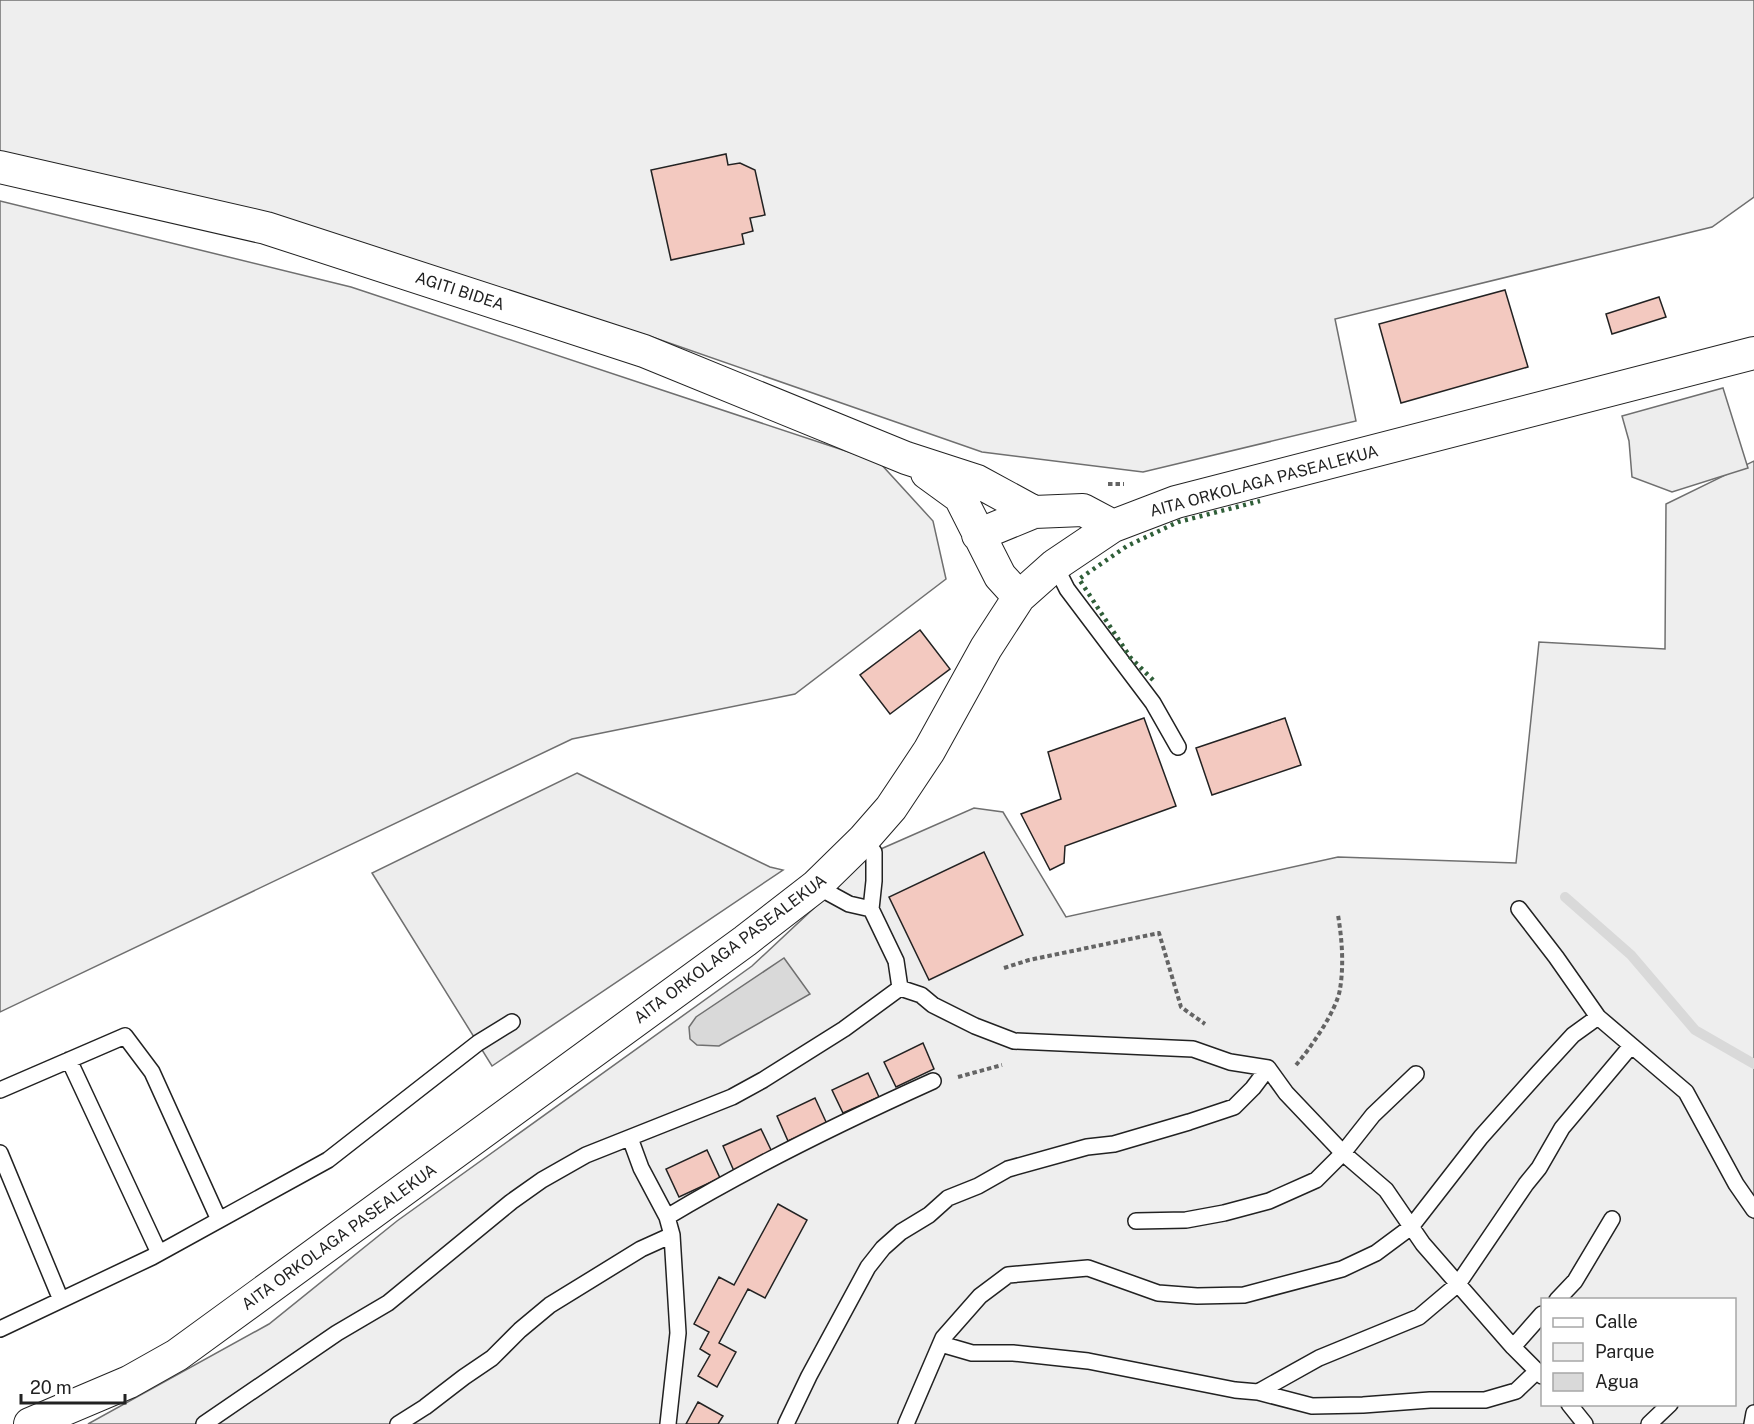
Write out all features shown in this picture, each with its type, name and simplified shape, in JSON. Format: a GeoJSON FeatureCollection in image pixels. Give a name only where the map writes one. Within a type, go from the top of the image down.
{"type":"FeatureCollection","features":[{"type":"Feature","properties":{"kind":"street","name":"AGITI BIDEA"},"geometry":{"type":"LineString","coordinates":[[0,167],[277,231],[644,351],[906,458],[977,481],[1034,512]]}},
{"type":"Feature","properties":{"kind":"street","name":"AITA ORKOLAGA PASEALEKUA"},"geometry":{"type":"LineString","coordinates":[[34,1423],[129,1382],[177,1355],[736,948],[816,886],[863,840],[891,808],[929,751],[986,648],[1019,597],[1055,565],[1113,526],[1176,502],[1754,353]]}},
{"type":"Feature","properties":{"kind":"street","name":"AGITI BIDEA"},"geometry":{"type":"LineString","coordinates":[[906,458],[960,497],[1000,576],[1019,597]]}},
{"type":"Feature","properties":{"kind":"street"},"geometry":{"type":"LineString","coordinates":[[978,535],[1034,512],[1083,510],[1113,526]]}},
{"type":"Feature","properties":{"kind":"lane"},"geometry":{"type":"LineString","coordinates":[[1055,565],[1067,589],[1153,703],[1178,747]]}},
{"type":"Feature","properties":{"kind":"lane"},"geometry":{"type":"LineString","coordinates":[[863,840],[874,852],[871,909],[896,961],[900,988]]}},
{"type":"Feature","properties":{"kind":"lane"},"geometry":{"type":"LineString","coordinates":[[816,886],[849,904],[871,909]]}},
{"type":"Feature","properties":{"kind":"lane"},"geometry":{"type":"LineString","coordinates":[[1519,909],[1598,1017],[1686,1092],[1736,1184],[1754,1210]]}},
{"type":"Feature","properties":{"kind":"lane"},"geometry":{"type":"LineString","coordinates":[[900,988],[921,995],[933,1005],[965,1021],[1014,1041],[1193,1049],[1230,1062],[1268,1068],[1343,1153],[1386,1191],[1423,1244],[1513,1347],[1540,1373],[1516,1391],[1485,1400],[1430,1400],[1312,1406],[1258,1392],[1064,1358],[1013,1353],[972,1353],[941,1344]]}},
{"type":"Feature","properties":{"kind":"lane"},"geometry":{"type":"LineString","coordinates":[[204,1424],[337,1334],[388,1303],[511,1202],[542,1180],[586,1155],[732,1097],[844,1029],[900,988]]}},
{"type":"Feature","properties":{"kind":"lane"},"geometry":{"type":"LineString","coordinates":[[906,1424],[943,1338],[980,1296],[1008,1275],[1088,1268],[1158,1293],[1197,1296],[1244,1295],[1342,1269],[1376,1253],[1411,1227],[1481,1137],[1539,1071],[1573,1035],[1598,1017]]}},
{"type":"Feature","properties":{"kind":"lane"},"geometry":{"type":"LineString","coordinates":[[0,1329],[159,1253],[328,1160],[478,1044],[512,1022]]}},
{"type":"Feature","properties":{"kind":"lane"},"geometry":{"type":"LineString","coordinates":[[0,1090],[125,1036],[152,1071],[219,1220]]}},
{"type":"Feature","properties":{"kind":"lane"},"geometry":{"type":"LineString","coordinates":[[1258,1392],[1319,1358],[1419,1317],[1458,1284],[1539,1168],[1562,1128],[1631,1046]]}},
{"type":"Feature","properties":{"kind":"lane"},"geometry":{"type":"LineString","coordinates":[[69,1060],[159,1253]]}},
{"type":"Feature","properties":{"kind":"lane"},"geometry":{"type":"LineString","coordinates":[[786,1424],[809,1376],[868,1267],[883,1248],[901,1232],[929,1215],[948,1198],[978,1186],[1008,1169],[1087,1147],[1114,1144],[1234,1107],[1253,1088],[1268,1068]]}},
{"type":"Feature","properties":{"kind":"lane"},"geometry":{"type":"LineString","coordinates":[[1136,1221],[1186,1220],[1224,1213],[1269,1201],[1316,1180],[1343,1153],[1374,1115],[1416,1074]]}},
{"type":"Feature","properties":{"kind":"lane"},"geometry":{"type":"LineString","coordinates":[[667,1217],[731,1180],[847,1121],[933,1081]]}},
{"type":"Feature","properties":{"kind":"lane"},"geometry":{"type":"LineString","coordinates":[[630,1138],[641,1168],[667,1217],[672,1235],[678,1334],[668,1424]]}},
{"type":"Feature","properties":{"kind":"lane"},"geometry":{"type":"LineString","coordinates":[[0,1153],[62,1300]]}},
{"type":"Feature","properties":{"kind":"lane"},"geometry":{"type":"LineString","coordinates":[[1558,1298],[1575,1281],[1612,1218]]}},
{"type":"Feature","properties":{"kind":"lane"},"geometry":{"type":"LineString","coordinates":[[398,1424],[492,1358],[550,1305],[641,1249],[672,1235]]}},
{"type":"Feature","properties":{"kind":"lane"},"geometry":{"type":"LineString","coordinates":[[1513,1347],[1541,1315]]}},
{"type":"Feature","properties":{"kind":"lane"},"geometry":{"type":"LineString","coordinates":[[1571,1406],[1585,1424]]}},
{"type":"Feature","properties":{"kind":"lane"},"geometry":{"type":"LineString","coordinates":[[1649,1424],[1668,1406]]}},
{"type":"Feature","properties":{"kind":"lane"},"geometry":{"type":"LineString","coordinates":[[1752,1424],[1754,1413]]}},
{"type":"Feature","properties":{"kind":"path"},"geometry":{"type":"LineString","coordinates":[[1280,1083],[1302,1058],[1323,1027],[1340,991],[1342,940],[1338,915]]}},
{"type":"Feature","properties":{"kind":"path"},"geometry":{"type":"LineString","coordinates":[[1004,968],[1029,960],[1159,933],[1181,1007]]}},
{"type":"Feature","properties":{"kind":"green space"},"geometry":{"type":"Polygon","coordinates":[[[0,0],[1754,0],[1754,197],[1712,227],[1335,319],[1356,421],[1143,472],[982,452],[652,337],[353,242],[0,152],[0,0]]]}},
{"type":"Feature","properties":{"kind":"green space"},"geometry":{"type":"Polygon","coordinates":[[[0,201],[351,287],[879,462],[933,521],[946,579],[795,694],[572,739],[0,1012],[0,201]]]}},
{"type":"Feature","properties":{"kind":"green space"},"geometry":{"type":"Polygon","coordinates":[[[1754,461],[1754,1424],[88,1424],[269,1324],[397,1221],[752,966],[874,852],[974,808],[1003,812],[1066,917],[1338,857],[1516,863],[1539,642],[1665,649],[1666,504],[1754,461]]]}},
{"type":"Feature","properties":{"kind":"shaded area"},"geometry":{"type":"Polygon","coordinates":[[[1723,388],[1748,468],[1672,492],[1632,477],[1629,441],[1622,416],[1723,388]]]}},
{"type":"Feature","properties":{"kind":"shaded area"},"geometry":{"type":"Polygon","coordinates":[[[577,773],[770,867],[783,870],[492,1066],[372,873],[577,773]]]}},
{"type":"Feature","properties":{"kind":"water"},"geometry":{"type":"Polygon","coordinates":[[[784,958],[810,994],[719,1046],[697,1045],[690,1039],[689,1027],[696,1017],[784,958]]]}},
{"type":"Feature","properties":{"kind":"building"},"geometry":{"type":"Polygon","coordinates":[[[726,154],[728,165],[740,163],[755,170],[765,215],[750,218],[753,231],[742,234],[744,244],[671,260],[651,170],[726,154]]]}},
{"type":"Feature","properties":{"kind":"building"},"geometry":{"type":"Polygon","coordinates":[[[1505,290],[1528,367],[1401,403],[1379,324],[1505,290]]]}},
{"type":"Feature","properties":{"kind":"building"},"geometry":{"type":"Polygon","coordinates":[[[1659,297],[1666,317],[1612,334],[1606,314],[1659,297]]]}},
{"type":"Feature","properties":{"kind":"building"},"geometry":{"type":"Polygon","coordinates":[[[920,630],[950,669],[890,714],[860,675],[920,630]]]}},
{"type":"Feature","properties":{"kind":"building"},"geometry":{"type":"Polygon","coordinates":[[[1144,718],[1176,806],[1065,846],[1064,863],[1050,870],[1021,814],[1061,799],[1048,752],[1144,718]]]}},
{"type":"Feature","properties":{"kind":"building"},"geometry":{"type":"Polygon","coordinates":[[[1285,718],[1301,765],[1212,795],[1196,748],[1285,718]]]}},
{"type":"Feature","properties":{"kind":"building"},"geometry":{"type":"Polygon","coordinates":[[[984,852],[1023,935],[929,980],[889,897],[984,852]]]}},
{"type":"Feature","properties":{"kind":"building"},"geometry":{"type":"Polygon","coordinates":[[[923,1043],[934,1069],[896,1087],[884,1062],[923,1043]]]}},
{"type":"Feature","properties":{"kind":"building"},"geometry":{"type":"Polygon","coordinates":[[[868,1073],[879,1097],[843,1113],[832,1090],[868,1073]]]}},
{"type":"Feature","properties":{"kind":"building"},"geometry":{"type":"Polygon","coordinates":[[[815,1098],[827,1124],[788,1141],[777,1116],[815,1098]]]}},
{"type":"Feature","properties":{"kind":"building"},"geometry":{"type":"Polygon","coordinates":[[[761,1129],[773,1154],[734,1171],[723,1146],[761,1129]]]}},
{"type":"Feature","properties":{"kind":"building"},"geometry":{"type":"Polygon","coordinates":[[[707,1150],[720,1178],[679,1197],[666,1169],[707,1150]]]}},
{"type":"Feature","properties":{"kind":"building"},"geometry":{"type":"Polygon","coordinates":[[[778,1204],[807,1220],[765,1298],[748,1289],[719,1343],[736,1352],[717,1387],[698,1376],[710,1355],[700,1349],[709,1332],[694,1324],[719,1277],[734,1285],[778,1204]]]}},
{"type":"Feature","properties":{"kind":"building"},"geometry":{"type":"Polygon","coordinates":[[[698,1402],[723,1416],[718,1424],[686,1424],[698,1402]]]}},
{"type":"Feature","properties":{"kind":"waterway"},"geometry":{"type":"LineString","coordinates":[[1565,897],[1631,955],[1695,1030],[1754,1064]]}},
{"type":"Feature","properties":{"kind":"hedge"},"geometry":{"type":"LineString","coordinates":[[1153,680],[1130,657],[1079,579],[1127,546],[1178,522],[1260,501]]}}]}
